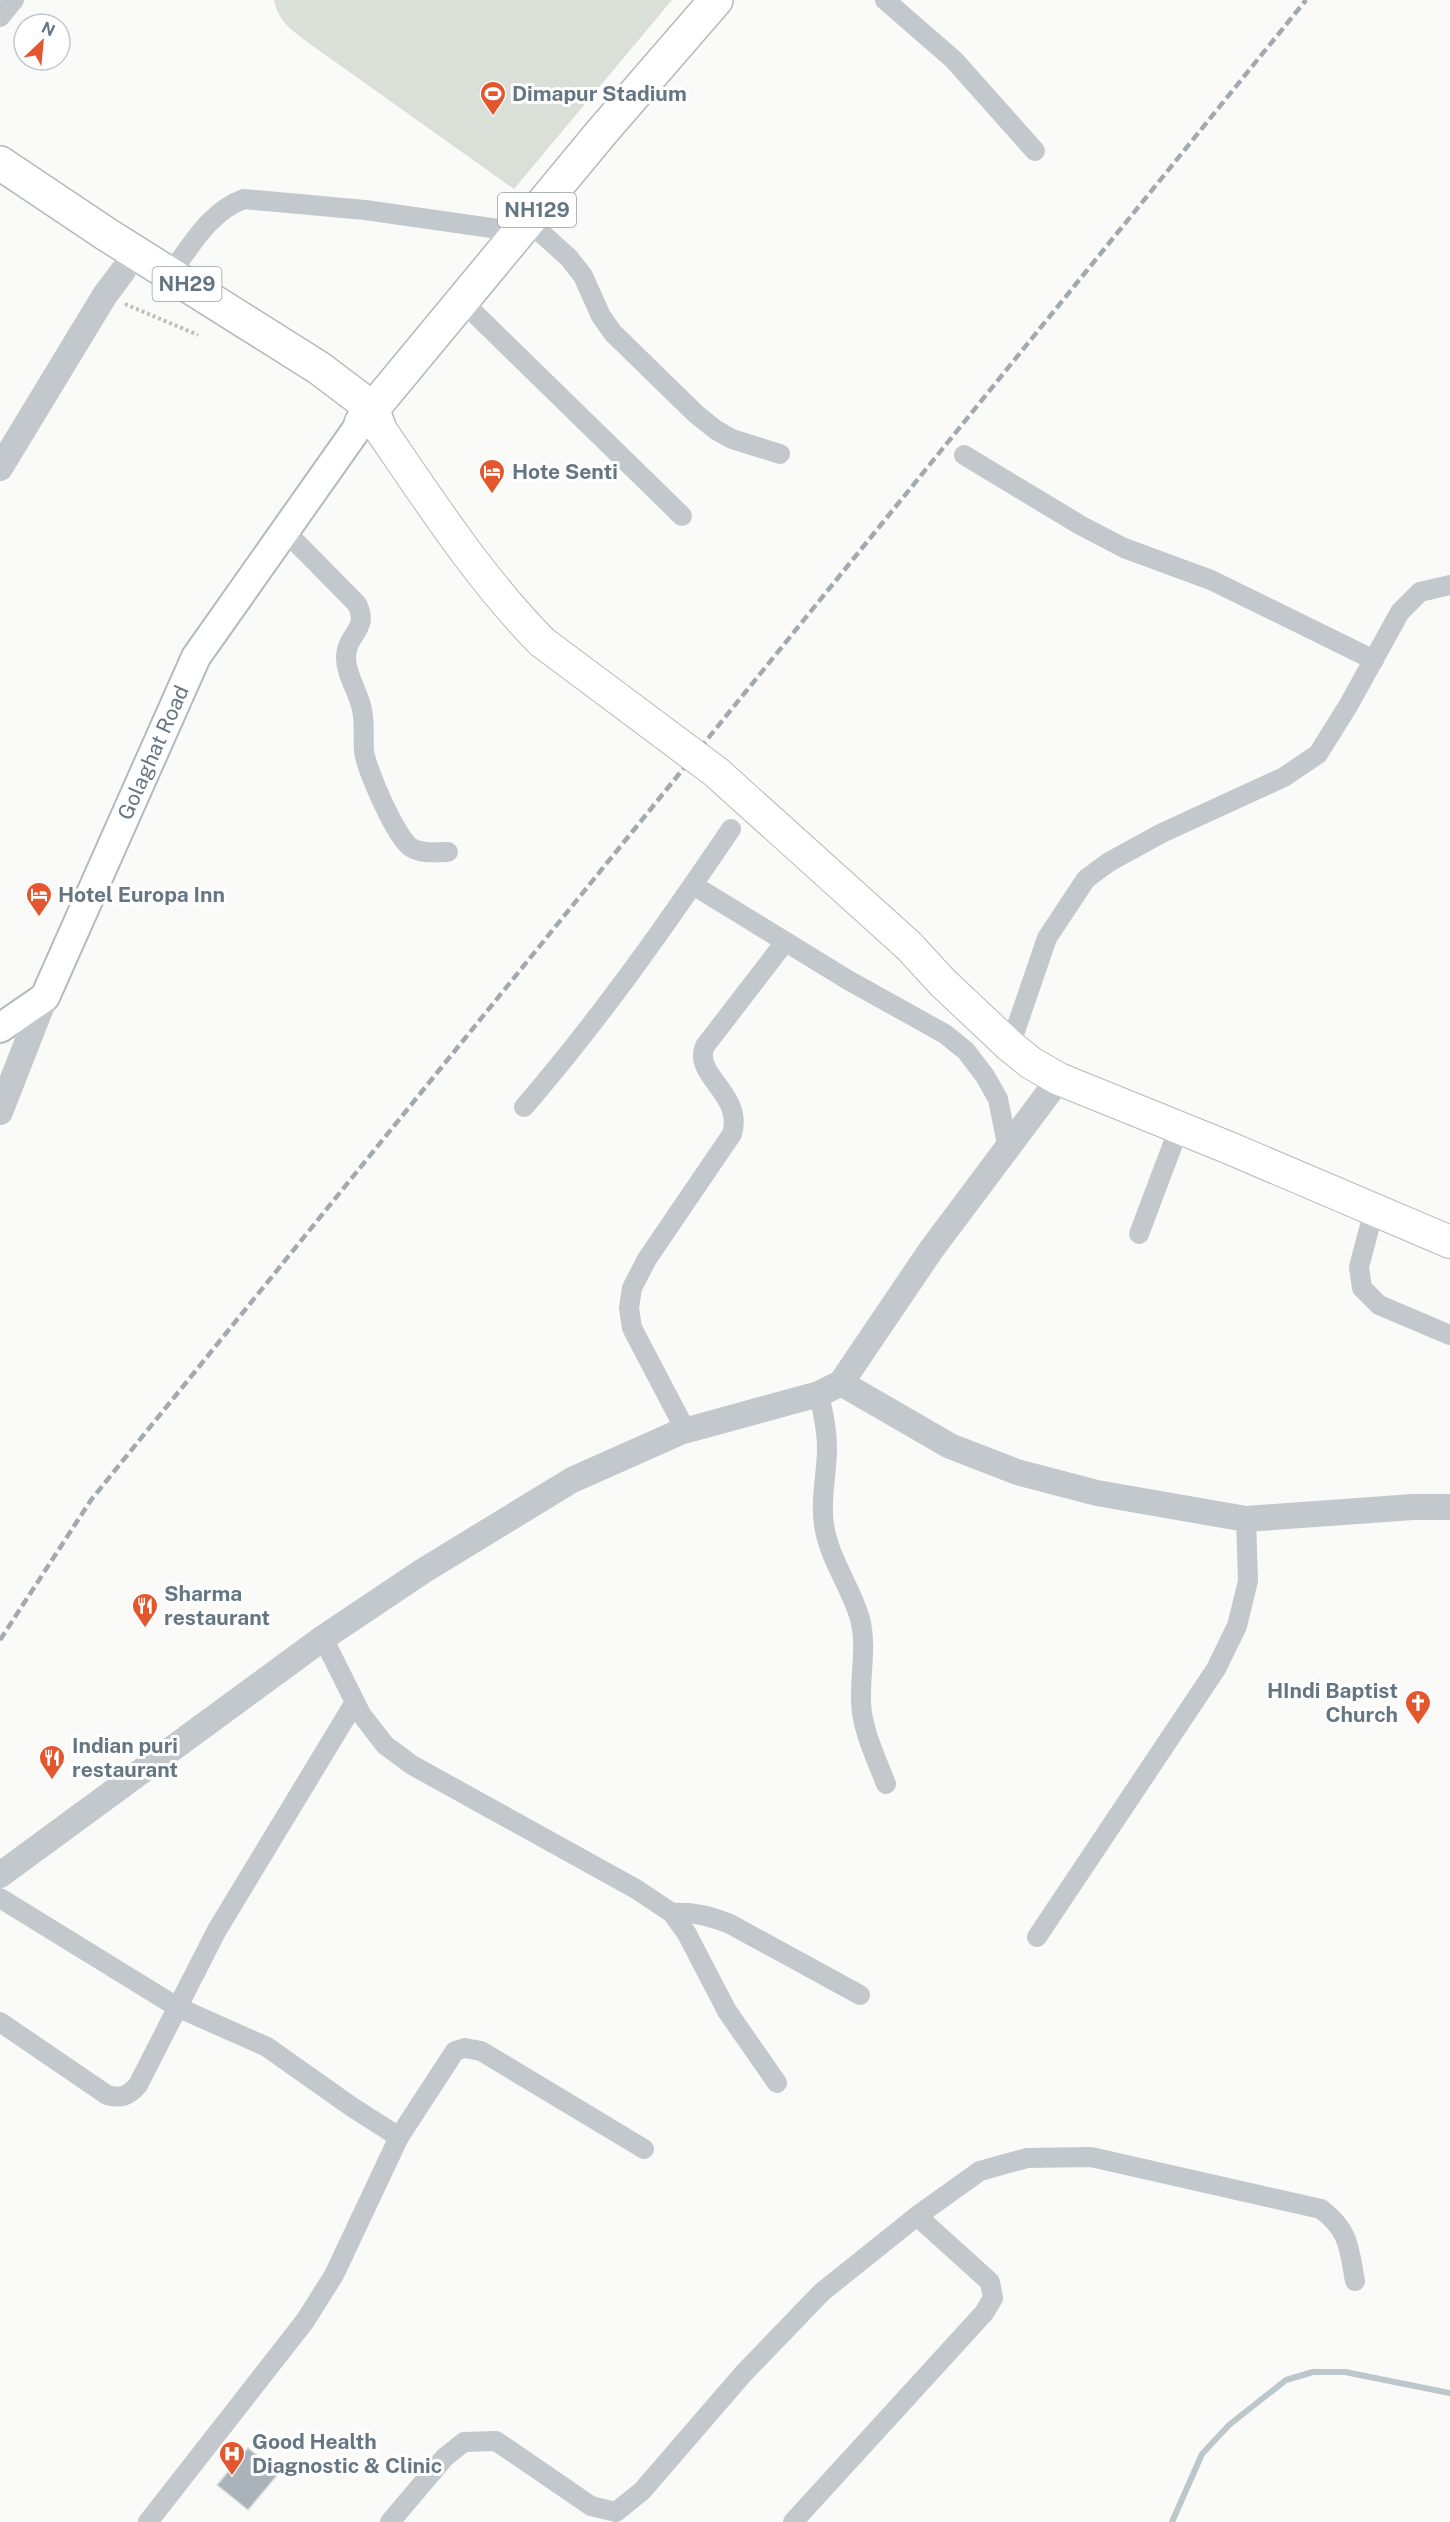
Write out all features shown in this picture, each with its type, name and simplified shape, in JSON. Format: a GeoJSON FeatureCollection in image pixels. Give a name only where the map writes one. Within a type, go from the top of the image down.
{"type":"FeatureCollection","features":[{"type":"Feature","properties":{"kind":"highway","name":"NH129"},"geometry":{"type":"LineString","coordinates":[[371,420],[462,301],[716,0]]}},
{"type":"Feature","properties":{"kind":"highway","name":"NH29"},"geometry":{"type":"LineString","coordinates":[[0,163],[319,368],[371,420]]}},
{"type":"Feature","properties":{"kind":"highway","name":"NH29"},"geometry":{"type":"LineString","coordinates":[[0,187],[114,283],[371,420]]}},
{"type":"Feature","properties":{"kind":"main road","name":"Golaghat Road"},"geometry":{"type":"LineString","coordinates":[[45,997],[196,657],[285,531],[371,420]]}},
{"type":"Feature","properties":{"kind":"main road"},"geometry":{"type":"LineString","coordinates":[[371,420],[469,558],[508,608],[542,642],[716,772],[909,946],[942,982],[1031,1063],[1059,1079],[1450,1242]]}},
{"type":"Feature","properties":{"kind":"main road"},"geometry":{"type":"LineString","coordinates":[[0,1028],[45,997]]}},
{"type":"Feature","properties":{"kind":"street"},"geometry":{"type":"LineString","coordinates":[[0,16],[14,0]]}},
{"type":"Feature","properties":{"kind":"street"},"geometry":{"type":"LineString","coordinates":[[885,0],[954,60],[1035,151]]}},
{"type":"Feature","properties":{"kind":"street"},"geometry":{"type":"LineString","coordinates":[[170,274],[215,216],[228,204],[244,199],[524,227],[569,258],[583,276],[600,316],[613,333],[696,414],[732,439],[780,454]]}},
{"type":"Feature","properties":{"kind":"street"},"geometry":{"type":"LineString","coordinates":[[0,468],[114,283]]}},
{"type":"Feature","properties":{"kind":"street"},"geometry":{"type":"LineString","coordinates":[[462,301],[682,516]]}},
{"type":"Feature","properties":{"kind":"street"},"geometry":{"type":"LineString","coordinates":[[964,455],[1080,525],[1124,548],[1212,580],[1374,660]]}},
{"type":"Feature","properties":{"kind":"street"},"geometry":{"type":"LineString","coordinates":[[285,531],[357,604],[363,615],[347,647],[346,668],[362,709],[364,752],[368,766],[398,835],[410,848],[422,852],[448,852]]}},
{"type":"Feature","properties":{"kind":"street"},"geometry":{"type":"LineString","coordinates":[[1010,1046],[1047,938],[1086,879],[1109,862],[1153,838],[1284,777],[1318,754],[1400,612],[1420,592],[1450,585]]}},
{"type":"Feature","properties":{"kind":"street"},"geometry":{"type":"LineString","coordinates":[[524,1107],[576,1047],[731,829]]}},
{"type":"Feature","properties":{"kind":"street"},"geometry":{"type":"LineString","coordinates":[[693,885],[785,942],[945,1034],[966,1051],[985,1076],[998,1099],[1008,1149]]}},
{"type":"Feature","properties":{"kind":"street"},"geometry":{"type":"LineString","coordinates":[[686,1431],[632,1328],[629,1308],[632,1288],[646,1259],[732,1134],[736,1122],[732,1105],[703,1063],[701,1054],[785,942]]}},
{"type":"Feature","properties":{"kind":"street","name":"Golaghat Road"},"geometry":{"type":"LineString","coordinates":[[0,1112],[45,997]]}},
{"type":"Feature","properties":{"kind":"street"},"geometry":{"type":"LineString","coordinates":[[886,1785],[863,1720],[861,1702],[863,1638],[860,1619],[828,1544],[824,1527],[822,1505],[830,1388],[1059,1079]]}},
{"type":"Feature","properties":{"kind":"street"},"geometry":{"type":"LineString","coordinates":[[1139,1234],[1179,1128]]}},
{"type":"Feature","properties":{"kind":"street"},"geometry":{"type":"LineString","coordinates":[[1374,1210],[1359,1268],[1362,1288],[1379,1305],[1450,1335]]}},
{"type":"Feature","properties":{"kind":"street"},"geometry":{"type":"LineString","coordinates":[[0,1875],[323,1638],[459,1548],[572,1480],[686,1431],[830,1388],[950,1446],[1017,1472],[1097,1493],[1246,1519],[1413,1507],[1450,1507]]}},
{"type":"Feature","properties":{"kind":"street"},"geometry":{"type":"LineString","coordinates":[[1037,1936],[1216,1670],[1237,1626],[1248,1581],[1246,1519]]}},
{"type":"Feature","properties":{"kind":"street"},"geometry":{"type":"LineString","coordinates":[[323,1638],[361,1714],[385,1745],[412,1766],[636,1888],[672,1913],[687,1934],[727,2011],[777,2083]]}},
{"type":"Feature","properties":{"kind":"street"},"geometry":{"type":"LineString","coordinates":[[0,2022],[107,2095],[120,2098],[130,2093],[138,2085],[217,1930],[355,1702]]}},
{"type":"Feature","properties":{"kind":"street"},"geometry":{"type":"LineString","coordinates":[[0,1898],[177,2007],[267,2047],[399,2137]]}},
{"type":"Feature","properties":{"kind":"street"},"geometry":{"type":"LineString","coordinates":[[672,1913],[690,1912],[708,1915],[730,1924],[860,1995]]}},
{"type":"Feature","properties":{"kind":"street"},"geometry":{"type":"LineString","coordinates":[[148,2522],[310,2312],[339,2265],[399,2137],[455,2051],[465,2048],[481,2050],[644,2149]]}},
{"type":"Feature","properties":{"kind":"street"},"geometry":{"type":"LineString","coordinates":[[390,2522],[445,2457],[464,2442],[485,2441],[496,2441],[591,2506],[616,2512],[642,2491],[743,2374],[822,2292],[917,2216],[980,2170],[1026,2158],[1091,2157],[1321,2209],[1336,2220],[1347,2240],[1355,2281]]}},
{"type":"Feature","properties":{"kind":"street"},"geometry":{"type":"LineString","coordinates":[[793,2522],[984,2313],[993,2298],[990,2282],[917,2216]]}},
{"type":"Feature","properties":{"kind":"path"},"geometry":{"type":"LineString","coordinates":[[114,283],[198,335]]}},
{"type":"Feature","properties":{"kind":"shaded area","name":"Dimapur Stadium"},"geometry":{"type":"Polygon","coordinates":[[[274,0],[672,0],[514,189],[297,34],[279,15],[274,0]]]}},
{"type":"Feature","properties":{"kind":"building"},"geometry":{"type":"Polygon","coordinates":[[[248,2448],[279,2473],[248,2510],[217,2485],[248,2448]]]}},
{"type":"Feature","properties":{"kind":"waterway"},"geometry":{"type":"LineString","coordinates":[[1172,2522],[1202,2454],[1229,2425],[1286,2380],[1313,2372],[1345,2372],[1450,2393]]}},
{"type":"Feature","properties":{"kind":"railway"},"geometry":{"type":"LineString","coordinates":[[0,1640],[91,1500],[1306,0]]}},
{"type":"Feature","properties":{"kind":"place","name":"Dimapur Stadium"},"geometry":{"type":"Point","coordinates":[493,117]}},
{"type":"Feature","properties":{"kind":"place","name":"Hote Senti"},"geometry":{"type":"Point","coordinates":[492,495]}},
{"type":"Feature","properties":{"kind":"place","name":"Hotel Europa Inn"},"geometry":{"type":"Point","coordinates":[39,918]}},
{"type":"Feature","properties":{"kind":"place","name":"Sharma restaurant"},"geometry":{"type":"Point","coordinates":[145,1629]}},
{"type":"Feature","properties":{"kind":"place","name":"HIndi Baptist Church"},"geometry":{"type":"Point","coordinates":[1418,1726]}},
{"type":"Feature","properties":{"kind":"place","name":"Indian puri restaurant"},"geometry":{"type":"Point","coordinates":[52,1781]}},
{"type":"Feature","properties":{"kind":"place","name":"Good Health Diagnostic & Clinic"},"geometry":{"type":"Point","coordinates":[232,2477]}}]}
